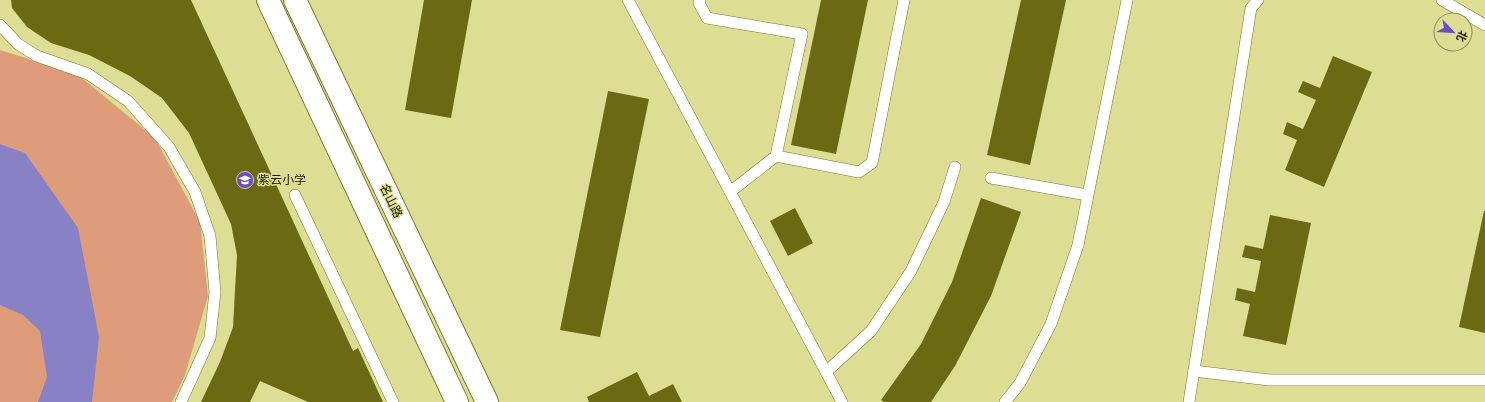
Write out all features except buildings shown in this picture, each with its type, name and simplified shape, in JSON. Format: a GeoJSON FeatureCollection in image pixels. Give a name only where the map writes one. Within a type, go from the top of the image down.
{"type":"FeatureCollection","features":[{"type":"Feature","properties":{"kind":"street"},"geometry":{"type":"LineString","coordinates":[[268,0],[457,402]]}},
{"type":"Feature","properties":{"kind":"street","name":"名山路"},"geometry":{"type":"LineString","coordinates":[[295,0],[487,402]]}},
{"type":"Feature","properties":{"kind":"lane"},"geometry":{"type":"LineString","coordinates":[[628,0],[842,402]]}},
{"type":"Feature","properties":{"kind":"lane"},"geometry":{"type":"LineString","coordinates":[[700,0],[699,3],[707,18],[802,34],[776,156],[730,192]]}},
{"type":"Feature","properties":{"kind":"lane"},"geometry":{"type":"LineString","coordinates":[[776,156],[859,172],[872,163],[904,0]]}},
{"type":"Feature","properties":{"kind":"lane"},"geometry":{"type":"LineString","coordinates":[[1004,402],[1020,383],[1052,324],[1078,244],[1127,0]]}},
{"type":"Feature","properties":{"kind":"lane"},"geometry":{"type":"LineString","coordinates":[[1189,402],[1251,8],[1258,0]]}},
{"type":"Feature","properties":{"kind":"lane"},"geometry":{"type":"LineString","coordinates":[[1442,0],[1485,25]]}},
{"type":"Feature","properties":{"kind":"lane"},"geometry":{"type":"LineString","coordinates":[[0,25],[18,44],[37,56],[88,74],[128,101],[169,147],[195,192],[210,236],[215,292],[210,338],[181,402]]}},
{"type":"Feature","properties":{"kind":"lane"},"geometry":{"type":"LineString","coordinates":[[826,372],[871,330],[911,271],[944,202],[955,167]]}},
{"type":"Feature","properties":{"kind":"lane"},"geometry":{"type":"LineString","coordinates":[[991,178],[1087,195]]}},
{"type":"Feature","properties":{"kind":"lane"},"geometry":{"type":"LineString","coordinates":[[295,195],[393,402]]}},
{"type":"Feature","properties":{"kind":"lane"},"geometry":{"type":"LineString","coordinates":[[1194,371],[1269,380],[1485,380]]}},
{"type":"Feature","properties":{"kind":"shaded area"},"geometry":{"type":"Polygon","coordinates":[[[0,50],[77,74],[155,138],[200,222],[208,296],[185,375],[172,402],[0,402],[0,50]]]}},
{"type":"Feature","properties":{"kind":"shaded area"},"geometry":{"type":"Polygon","coordinates":[[[0,144],[25,153],[78,228],[99,337],[92,402],[38,402],[47,377],[40,331],[23,315],[0,305],[0,144]]]}},
{"type":"Feature","properties":{"kind":"place","name":"紫云小学"},"geometry":{"type":"Point","coordinates":[245,180]}}]}
